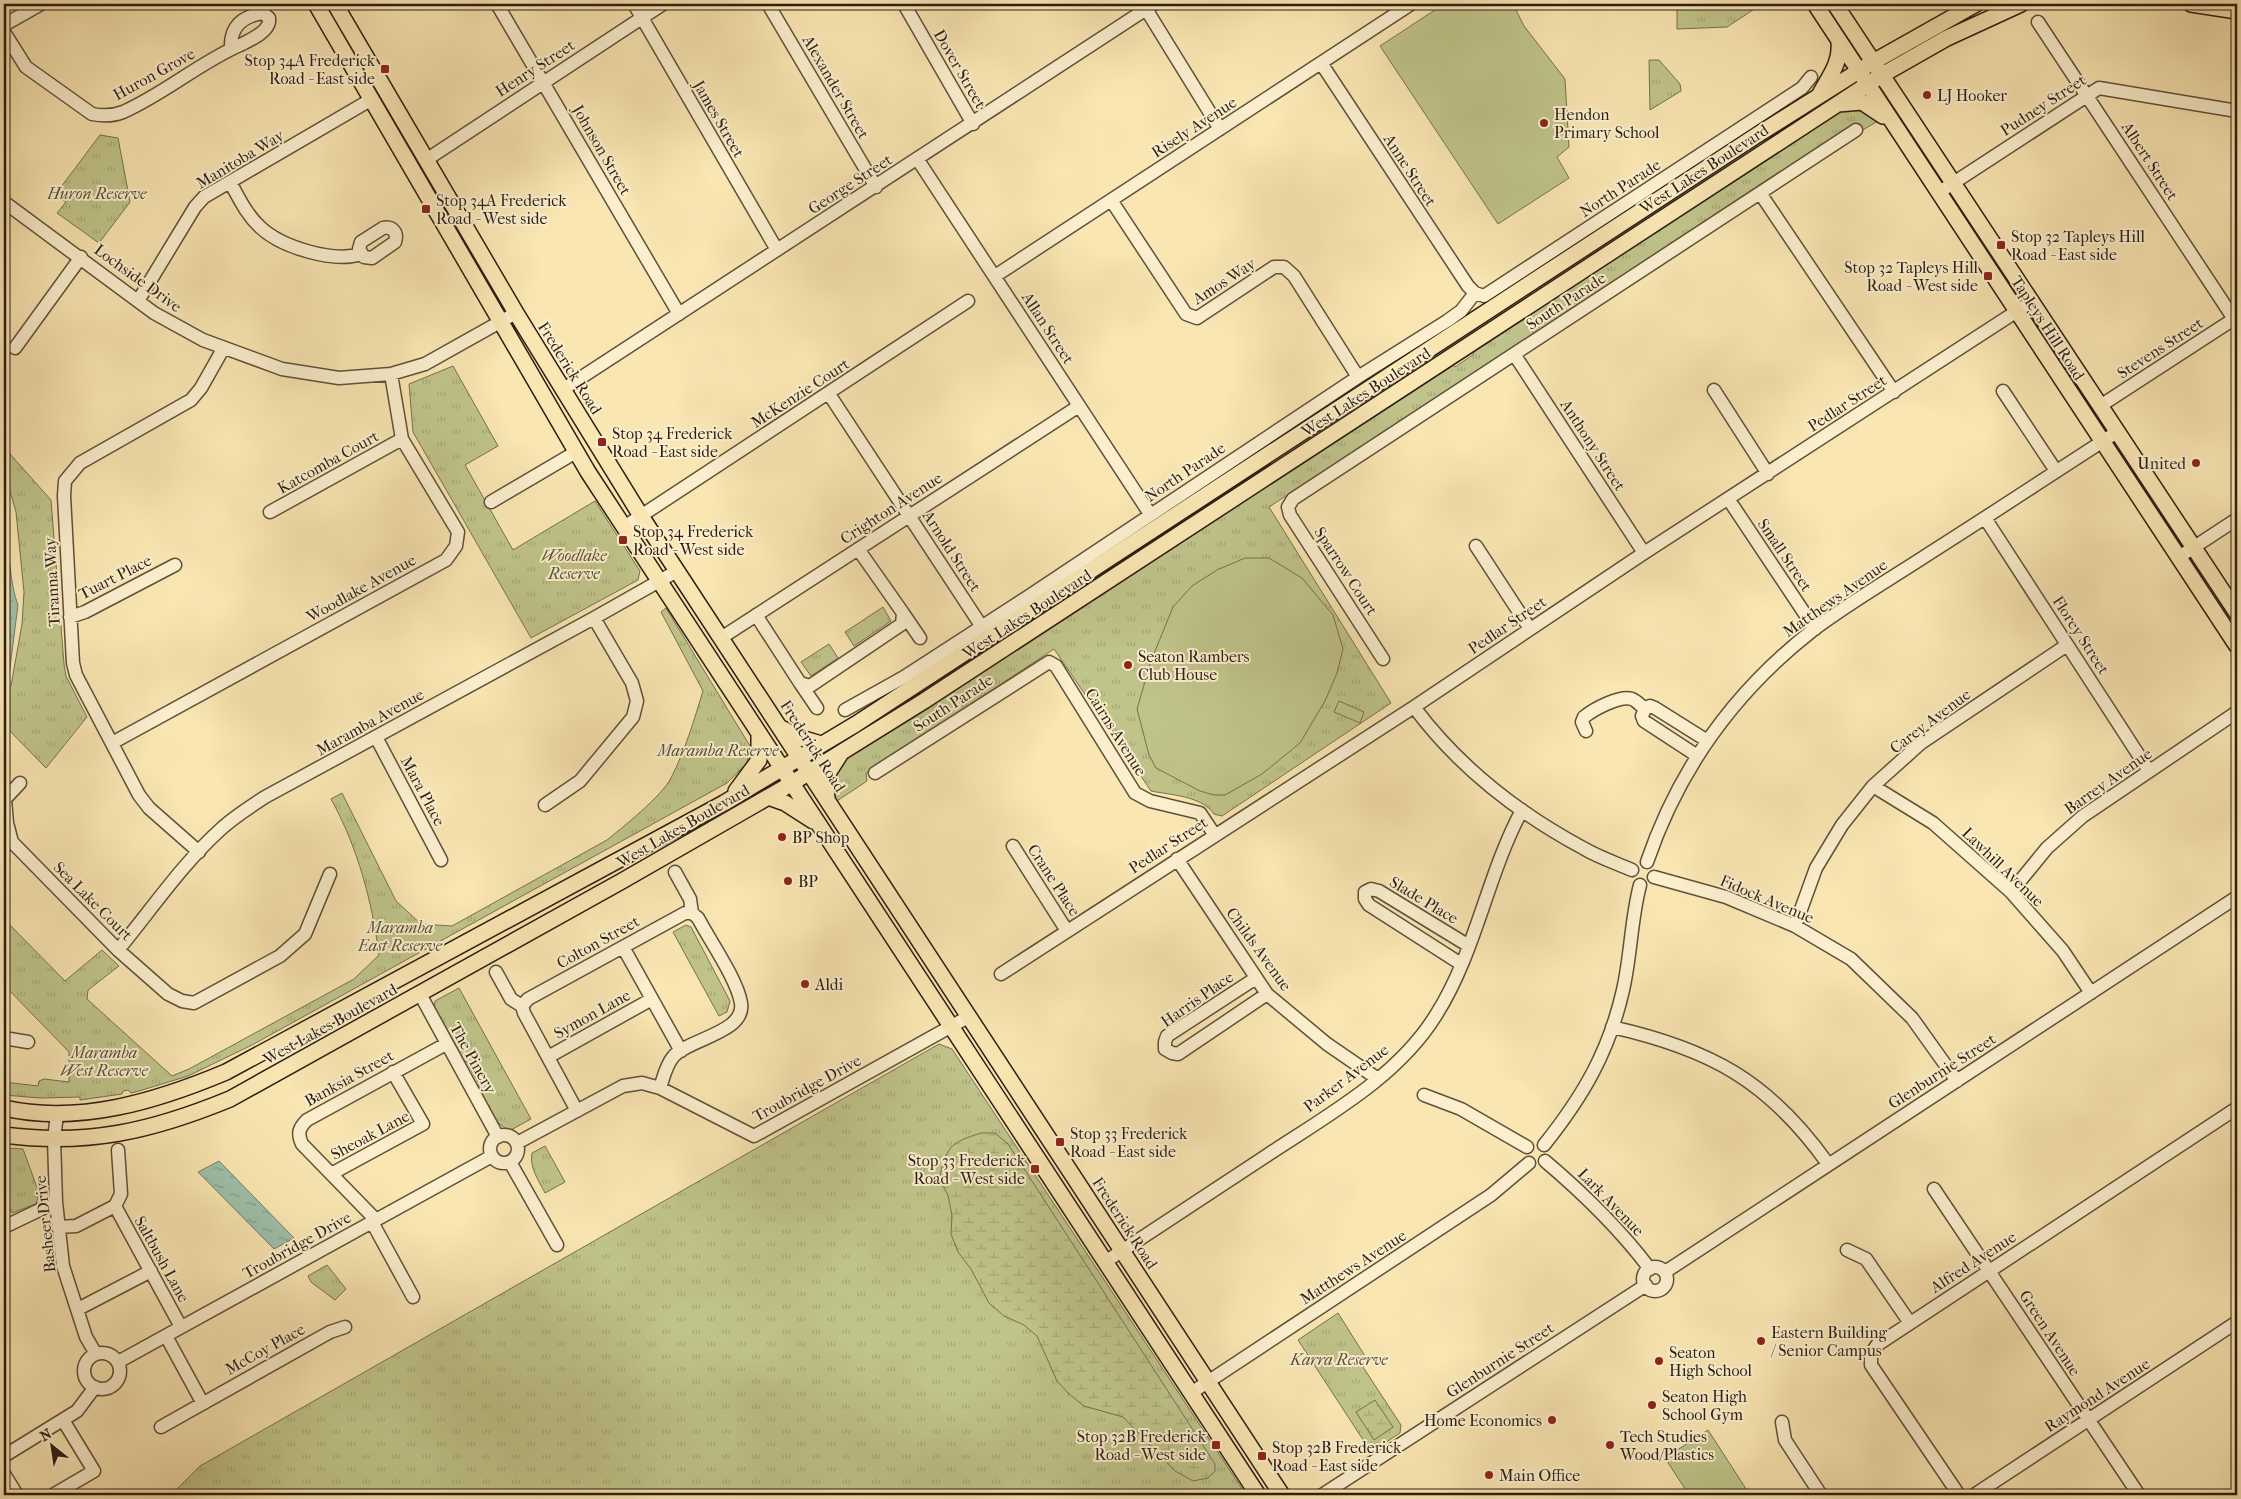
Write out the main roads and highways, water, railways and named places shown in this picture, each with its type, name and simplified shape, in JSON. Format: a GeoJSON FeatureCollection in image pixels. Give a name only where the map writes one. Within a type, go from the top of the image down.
{"type":"FeatureCollection","features":[{"type":"Feature","properties":{"kind":"main road"},"geometry":{"type":"LineString","coordinates":[[316,4],[576,452],[950,1027],[1258,1495]]}},
{"type":"Feature","properties":{"kind":"main road","name":"Frederick Road"},"geometry":{"type":"LineString","coordinates":[[334,4],[562,390],[641,516],[1282,1495]]}},
{"type":"Feature","properties":{"kind":"main road","name":"Tapleys Hill Road"},"geometry":{"type":"LineString","coordinates":[[1814,4],[2237,646]]}},
{"type":"Feature","properties":{"kind":"main road","name":"Tapleys Hill Road"},"geometry":{"type":"LineString","coordinates":[[1835,4],[2237,614]]}},
{"type":"Feature","properties":{"kind":"main road","name":"West Lakes Boulevard"},"geometry":{"type":"LineString","coordinates":[[4,1108],[57,1114],[106,1110],[184,1090],[226,1072],[724,803],[856,724],[1858,71],[1976,4]]}},
{"type":"Feature","properties":{"kind":"main road","name":"West Lakes Boulevard"},"geometry":{"type":"LineString","coordinates":[[4,1135],[82,1139],[122,1134],[194,1114],[246,1091],[420,994],[791,783],[965,675],[1867,84],[1947,38],[2021,4]]}},
{"type":"Feature","properties":{"kind":"main road"},"geometry":{"type":"LineString","coordinates":[[2191,4],[2237,11]]}},
{"type":"Feature","properties":{"kind":"main road"},"geometry":{"type":"LineString","coordinates":[[1819,96],[1837,66],[1840,53],[1839,43]]}},
{"type":"Feature","properties":{"kind":"main road"},"geometry":{"type":"LineString","coordinates":[[1837,104],[1862,102],[1876,109],[1894,126]]}},
{"type":"Feature","properties":{"kind":"main road"},"geometry":{"type":"LineString","coordinates":[[780,727],[798,737],[821,744]]}},
{"type":"Feature","properties":{"kind":"main road"},"geometry":{"type":"LineString","coordinates":[[724,803],[748,777],[759,760],[759,734]]}},
{"type":"Feature","properties":{"kind":"main road"},"geometry":{"type":"LineString","coordinates":[[828,800],[826,778],[844,750]]}},
{"type":"Feature","properties":{"kind":"main road"},"geometry":{"type":"LineString","coordinates":[[768,797],[785,803],[818,825]]}},
{"type":"Feature","properties":{"kind":"water"},"geometry":{"type":"Polygon","coordinates":[[[4,530],[13,587],[18,605],[8,683],[4,686],[4,530]]]}},
{"type":"Feature","properties":{"kind":"water"},"geometry":{"type":"Polygon","coordinates":[[[219,1161],[294,1238],[274,1249],[198,1172],[219,1161]]]}},
{"type":"Feature","properties":{"kind":"place","name":"Stop 34A Frederick Road - East side"},"geometry":{"type":"Point","coordinates":[385,69]}},
{"type":"Feature","properties":{"kind":"place","name":"LJ Hooker"},"geometry":{"type":"Point","coordinates":[1927,95]}},
{"type":"Feature","properties":{"kind":"place","name":"Hendon Primary School"},"geometry":{"type":"Point","coordinates":[1544,123]}},
{"type":"Feature","properties":{"kind":"place","name":"Stop 34A Frederick Road - West side"},"geometry":{"type":"Point","coordinates":[426,209]}},
{"type":"Feature","properties":{"kind":"place","name":"Stop 32 Tapleys Hill Road - East side"},"geometry":{"type":"Point","coordinates":[2001,245]}},
{"type":"Feature","properties":{"kind":"place","name":"Stop 32 Tapleys Hill Road - West side"},"geometry":{"type":"Point","coordinates":[1988,276]}},
{"type":"Feature","properties":{"kind":"place","name":"Stop 34 Frederick Road - East side"},"geometry":{"type":"Point","coordinates":[602,442]}},
{"type":"Feature","properties":{"kind":"place","name":"United"},"geometry":{"type":"Point","coordinates":[2196,463]}},
{"type":"Feature","properties":{"kind":"place","name":"Stop 34 Frederick Road - West side"},"geometry":{"type":"Point","coordinates":[623,540]}},
{"type":"Feature","properties":{"kind":"place","name":"Seaton Rambers Club House"},"geometry":{"type":"Point","coordinates":[1128,665]}},
{"type":"Feature","properties":{"kind":"place","name":"BP Shop"},"geometry":{"type":"Point","coordinates":[782,837]}},
{"type":"Feature","properties":{"kind":"place","name":"BP"},"geometry":{"type":"Point","coordinates":[788,881]}},
{"type":"Feature","properties":{"kind":"place","name":"Aldi"},"geometry":{"type":"Point","coordinates":[805,984]}},
{"type":"Feature","properties":{"kind":"place","name":"Stop 33 Frederick Road - East side"},"geometry":{"type":"Point","coordinates":[1060,1142]}},
{"type":"Feature","properties":{"kind":"place","name":"Stop 33 Frederick Road - West side"},"geometry":{"type":"Point","coordinates":[1035,1169]}},
{"type":"Feature","properties":{"kind":"place","name":"Eastern Building / Senior Campus"},"geometry":{"type":"Point","coordinates":[1761,1341]}},
{"type":"Feature","properties":{"kind":"place","name":"Seaton High School"},"geometry":{"type":"Point","coordinates":[1659,1361]}},
{"type":"Feature","properties":{"kind":"place","name":"Seaton High School Gym"},"geometry":{"type":"Point","coordinates":[1652,1405]}},
{"type":"Feature","properties":{"kind":"place","name":"Home Economics"},"geometry":{"type":"Point","coordinates":[1552,1420]}},
{"type":"Feature","properties":{"kind":"place","name":"Stop 32B Frederick Road - West side"},"geometry":{"type":"Point","coordinates":[1216,1445]}},
{"type":"Feature","properties":{"kind":"place","name":"Tech Studies Wood/Plastics"},"geometry":{"type":"Point","coordinates":[1610,1445]}},
{"type":"Feature","properties":{"kind":"place","name":"Stop 32B Frederick Road - East side"},"geometry":{"type":"Point","coordinates":[1262,1456]}},
{"type":"Feature","properties":{"kind":"place","name":"Main Office"},"geometry":{"type":"Point","coordinates":[1489,1475]}},
{"type":"Feature","properties":{"kind":"park label","name":"Huron Reserve"},"geometry":{"type":"Point","coordinates":[97,193]}},
{"type":"Feature","properties":{"kind":"park label","name":"Woodlake Reserve"},"geometry":{"type":"Point","coordinates":[574,564]}},
{"type":"Feature","properties":{"kind":"park label","name":"Maramba Reserve"},"geometry":{"type":"Point","coordinates":[718,750]}},
{"type":"Feature","properties":{"kind":"park label","name":"Maramba East Reserve"},"geometry":{"type":"Point","coordinates":[400,936]}},
{"type":"Feature","properties":{"kind":"park label","name":"Maramba West Reserve"},"geometry":{"type":"Point","coordinates":[104,1061]}},
{"type":"Feature","properties":{"kind":"park label","name":"Karra Reserve"},"geometry":{"type":"Point","coordinates":[1339,1359]}}]}
